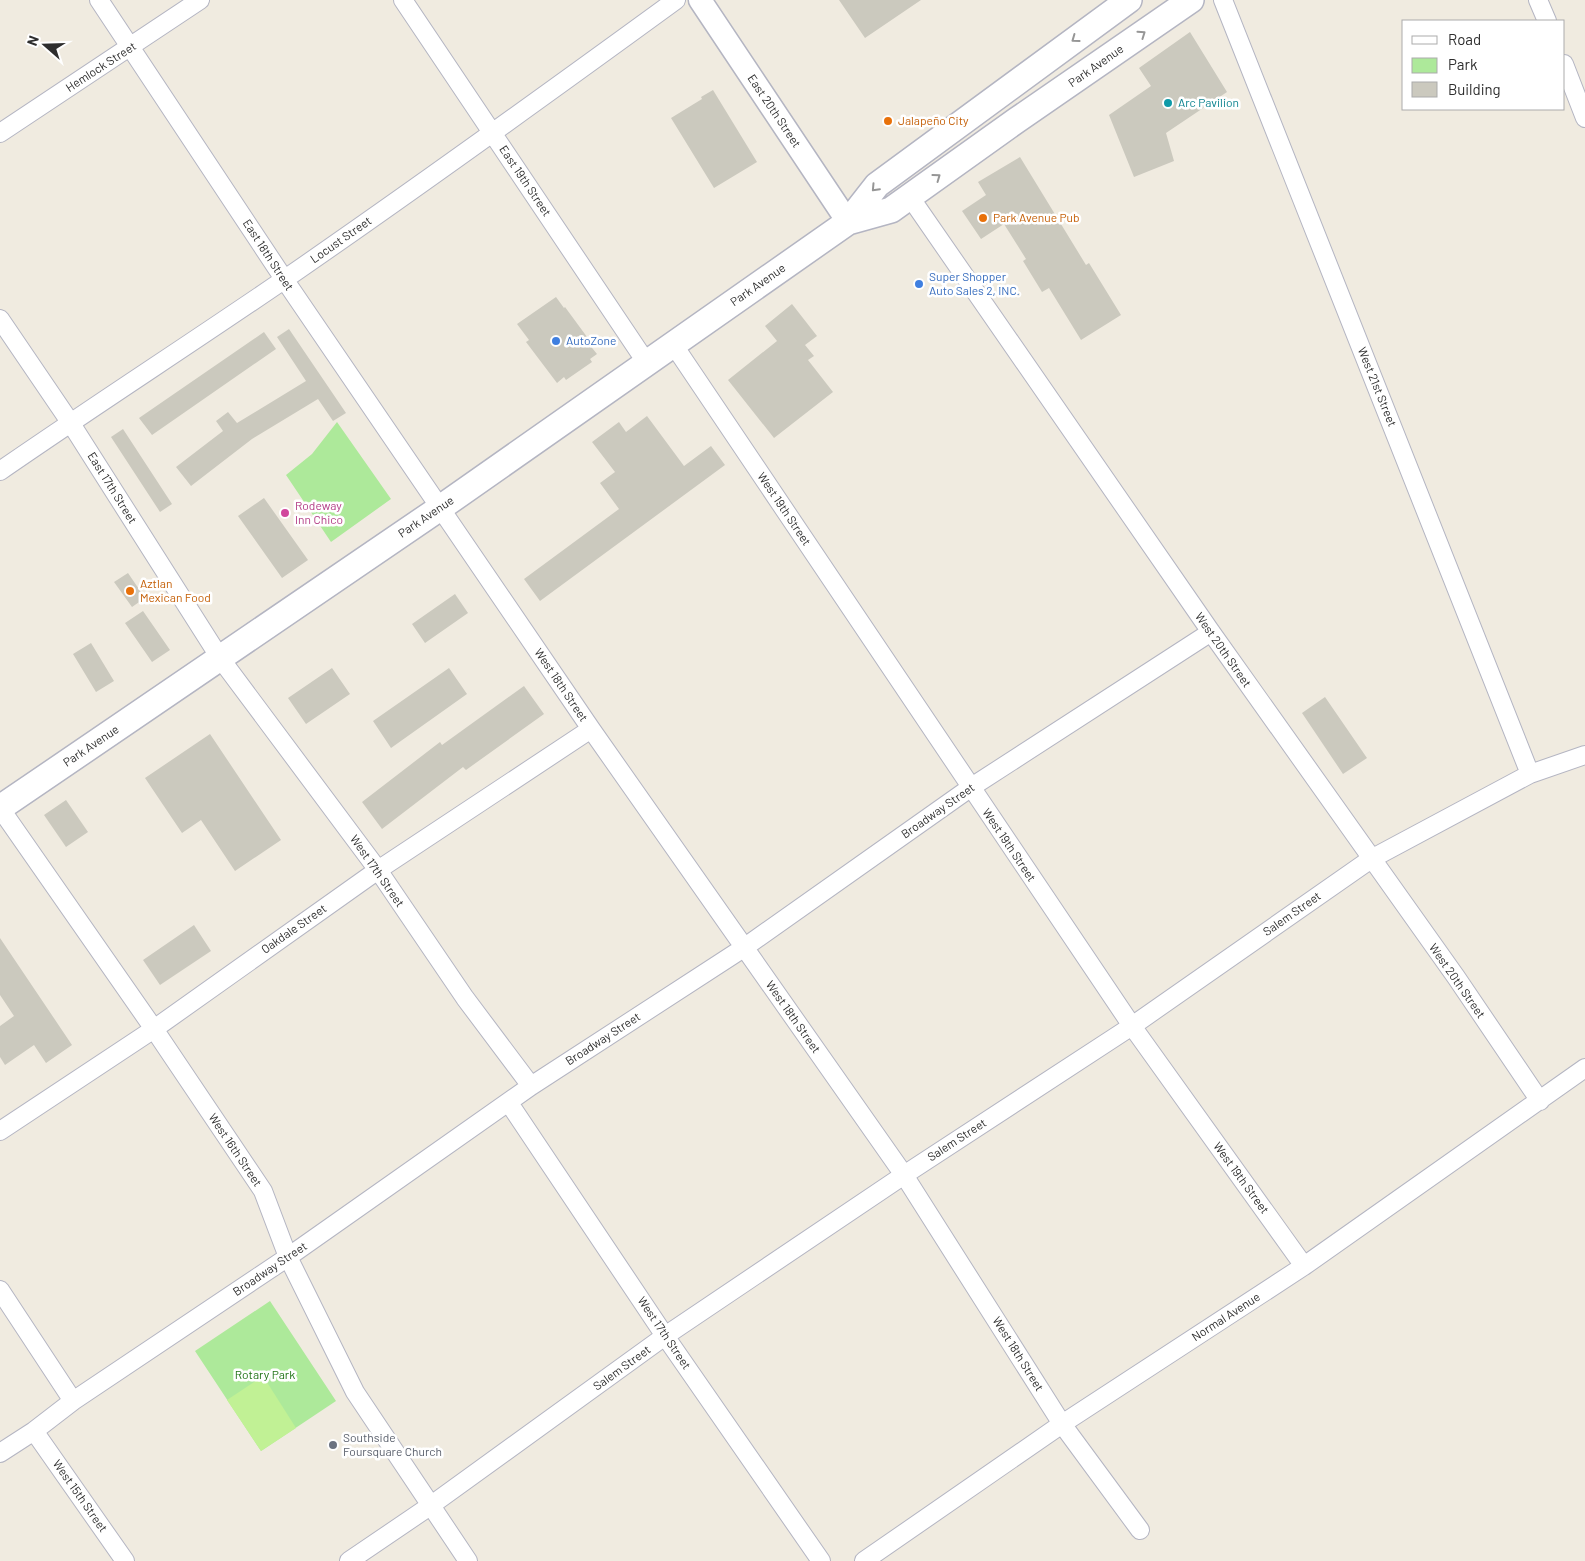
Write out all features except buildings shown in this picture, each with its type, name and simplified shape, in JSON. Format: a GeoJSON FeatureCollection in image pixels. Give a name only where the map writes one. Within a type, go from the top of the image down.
{"type":"FeatureCollection","features":[{"type":"Feature","properties":{"kind":"main road","name":"Park Avenue"},"geometry":{"type":"LineString","coordinates":[[0,808],[440,508],[848,222],[877,185],[1129,0]]}},
{"type":"Feature","properties":{"kind":"main road","name":"Park Avenue"},"geometry":{"type":"LineString","coordinates":[[848,222],[891,210],[1191,0]]}},
{"type":"Feature","properties":{"kind":"street","name":"East 18th Street"},"geometry":{"type":"LineString","coordinates":[[99,0],[132,47],[284,279],[440,508]]}},
{"type":"Feature","properties":{"kind":"street","name":"Hemlock Street"},"geometry":{"type":"LineString","coordinates":[[0,133],[200,0]]}},
{"type":"Feature","properties":{"kind":"street","name":"East 19th Street"},"geometry":{"type":"LineString","coordinates":[[403,0],[646,362]]}},
{"type":"Feature","properties":{"kind":"street","name":"Locust Street"},"geometry":{"type":"LineString","coordinates":[[0,471],[284,279],[493,133],[676,0]]}},
{"type":"Feature","properties":{"kind":"street","name":"East 20th Street"},"geometry":{"type":"LineString","coordinates":[[700,0],[848,222]]}},
{"type":"Feature","properties":{"kind":"street","name":"West 21st Street"},"geometry":{"type":"LineString","coordinates":[[1223,0],[1530,774]]}},
{"type":"Feature","properties":{"kind":"street"},"geometry":{"type":"LineString","coordinates":[[1538,0],[1547,20]]}},
{"type":"Feature","properties":{"kind":"street"},"geometry":{"type":"LineString","coordinates":[[1565,67],[1585,118]]}},
{"type":"Feature","properties":{"kind":"street","name":"West 20th Street"},"geometry":{"type":"LineString","coordinates":[[910,197],[1211,632],[1456,977],[1540,1101]]}},
{"type":"Feature","properties":{"kind":"street","name":"East 17th Street"},"geometry":{"type":"LineString","coordinates":[[0,319],[70,422],[220,658]]}},
{"type":"Feature","properties":{"kind":"street","name":"West 19th Street"},"geometry":{"type":"LineString","coordinates":[[673,344],[970,788],[1132,1026],[1304,1266]]}},
{"type":"Feature","properties":{"kind":"street","name":"West 18th Street"},"geometry":{"type":"LineString","coordinates":[[440,508],[591,729],[904,1175],[1062,1424],[1140,1530]]}},
{"type":"Feature","properties":{"kind":"street","name":"Broadway Street"},"geometry":{"type":"LineString","coordinates":[[0,1453],[73,1401],[288,1257],[531,1086],[745,947],[970,788],[1211,632]]}},
{"type":"Feature","properties":{"kind":"street","name":"West 17th Street"},"geometry":{"type":"LineString","coordinates":[[220,658],[378,870],[465,998],[531,1086]]}},
{"type":"Feature","properties":{"kind":"street","name":"Oakdale Street"},"geometry":{"type":"LineString","coordinates":[[0,1132],[154,1029],[378,870],[591,729]]}},
{"type":"Feature","properties":{"kind":"street","name":"Salem Street"},"geometry":{"type":"LineString","coordinates":[[349,1561],[430,1506],[665,1336],[904,1175],[1132,1026],[1371,859],[1530,774],[1585,755]]}},
{"type":"Feature","properties":{"kind":"street","name":"West 16th Street"},"geometry":{"type":"LineString","coordinates":[[0,808],[154,1029],[263,1191],[288,1257],[355,1392],[468,1561]]}},
{"type":"Feature","properties":{"kind":"street","name":"Normal Avenue"},"geometry":{"type":"LineString","coordinates":[[864,1561],[1062,1424],[1304,1266],[1585,1068]]}},
{"type":"Feature","properties":{"kind":"street","name":"West 17th Street"},"geometry":{"type":"LineString","coordinates":[[508,1103],[665,1336],[821,1561]]}},
{"type":"Feature","properties":{"kind":"street"},"geometry":{"type":"LineString","coordinates":[[0,1290],[73,1401]]}},
{"type":"Feature","properties":{"kind":"street","name":"West 15th Street"},"geometry":{"type":"LineString","coordinates":[[34,1430],[125,1561]]}},
{"type":"Feature","properties":{"kind":"green space"},"geometry":{"type":"Polygon","coordinates":[[[337,422],[391,499],[331,542],[286,475],[312,454],[337,422]]]}},
{"type":"Feature","properties":{"kind":"green space","name":"Rotary Park"},"geometry":{"type":"Polygon","coordinates":[[[270,1301],[336,1401],[261,1451],[195,1351],[270,1301]]]}},
{"type":"Feature","properties":{"kind":"green space"},"geometry":{"type":"Polygon","coordinates":[[[263,1376],[296,1428],[261,1451],[227,1400],[263,1376]]]}},
{"type":"Feature","properties":{"kind":"place","name":"Arc Pavilion"},"geometry":{"type":"Point","coordinates":[1168,103]}},
{"type":"Feature","properties":{"kind":"place","name":"Jalapeño City"},"geometry":{"type":"Point","coordinates":[888,121]}},
{"type":"Feature","properties":{"kind":"place","name":"Park Avenue Pub"},"geometry":{"type":"Point","coordinates":[983,218]}},
{"type":"Feature","properties":{"kind":"place","name":"Super Shopper Auto Sales 2, INC."},"geometry":{"type":"Point","coordinates":[919,284]}},
{"type":"Feature","properties":{"kind":"place","name":"AutoZone"},"geometry":{"type":"Point","coordinates":[556,341]}},
{"type":"Feature","properties":{"kind":"place","name":"Rodeway Inn Chico"},"geometry":{"type":"Point","coordinates":[285,513]}},
{"type":"Feature","properties":{"kind":"place","name":"Aztlan Mexican Food"},"geometry":{"type":"Point","coordinates":[130,591]}},
{"type":"Feature","properties":{"kind":"place","name":"Southside Foursquare Church"},"geometry":{"type":"Point","coordinates":[333,1445]}}]}
